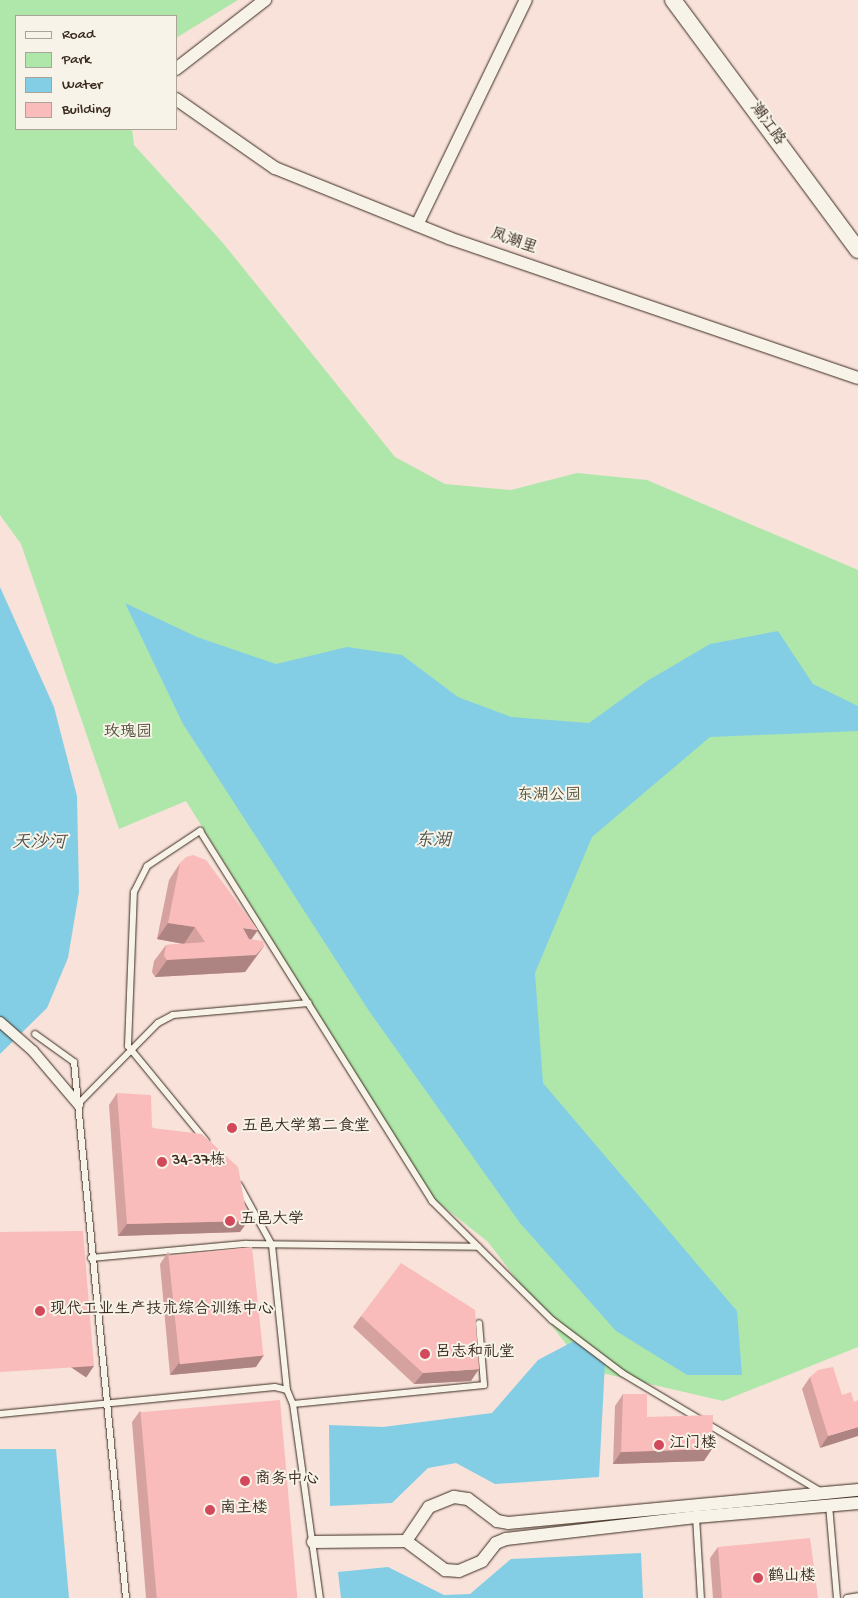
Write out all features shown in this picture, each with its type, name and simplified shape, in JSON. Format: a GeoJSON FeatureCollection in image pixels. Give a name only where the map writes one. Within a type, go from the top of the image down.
{"type":"FeatureCollection","features":[{"type":"Feature","properties":{"kind":"street"},"geometry":{"type":"LineString","coordinates":[[178,67],[266,0]]}},
{"type":"Feature","properties":{"kind":"street"},"geometry":{"type":"LineString","coordinates":[[417,225],[526,0]]}},
{"type":"Feature","properties":{"kind":"street","name":"潮江路"},"geometry":{"type":"LineString","coordinates":[[673,0],[858,250]]}},
{"type":"Feature","properties":{"kind":"street","name":"凤潮里"},"geometry":{"type":"LineString","coordinates":[[178,100],[276,168],[417,225],[858,378]]}},
{"type":"Feature","properties":{"kind":"street"},"geometry":{"type":"LineString","coordinates":[[0,1022],[34,1051],[78,1104]]}},
{"type":"Feature","properties":{"kind":"street"},"geometry":{"type":"LineString","coordinates":[[406,1541],[429,1508],[454,1497],[468,1499],[497,1521],[508,1523],[858,1490]]}},
{"type":"Feature","properties":{"kind":"street"},"geometry":{"type":"LineString","coordinates":[[313,1542],[406,1541],[445,1570],[459,1570],[482,1561],[496,1543],[506,1538],[696,1516],[830,1507],[858,1503]]}},
{"type":"Feature","properties":{"kind":"lane"},"geometry":{"type":"LineString","coordinates":[[210,1146],[128,1046],[134,892],[147,866],[200,831],[432,1201],[552,1320],[622,1373],[823,1493],[830,1507],[837,1598]]}},
{"type":"Feature","properties":{"kind":"lane"},"geometry":{"type":"LineString","coordinates":[[78,1104],[158,1023],[173,1014],[308,1003]]}},
{"type":"Feature","properties":{"kind":"lane"},"geometry":{"type":"LineString","coordinates":[[35,1034],[74,1062],[91,1258],[126,1598]]}},
{"type":"Feature","properties":{"kind":"lane"},"geometry":{"type":"LineString","coordinates":[[234,1175],[272,1245],[287,1390],[293,1404],[320,1598]]}},
{"type":"Feature","properties":{"kind":"lane"},"geometry":{"type":"LineString","coordinates":[[91,1258],[246,1244],[478,1248]]}},
{"type":"Feature","properties":{"kind":"lane"},"geometry":{"type":"LineString","coordinates":[[293,1404],[484,1385],[479,1323]]}},
{"type":"Feature","properties":{"kind":"lane"},"geometry":{"type":"LineString","coordinates":[[0,1414],[106,1406],[274,1387],[287,1390]]}},
{"type":"Feature","properties":{"kind":"lane"},"geometry":{"type":"LineString","coordinates":[[696,1516],[702,1598]]}},
{"type":"Feature","properties":{"kind":"lane"},"geometry":{"type":"LineString","coordinates":[[847,1598],[858,1596]]}},
{"type":"Feature","properties":{"kind":"green space","name":"东湖公园"},"geometry":{"type":"Polygon","coordinates":[[[0,0],[238,0],[178,37],[178,15],[15,15],[15,130],[132,130],[134,145],[223,243],[395,457],[445,484],[511,490],[577,473],[647,480],[858,570],[858,1347],[723,1401],[585,1369],[488,1242],[434,1199],[186,801],[119,829],[21,544],[0,515],[0,0]]]}},
{"type":"Feature","properties":{"kind":"water","name":"天沙河"},"geometry":{"type":"Polygon","coordinates":[[[0,587],[54,707],[77,796],[79,892],[68,958],[47,1008],[0,1054],[0,587]]]}},
{"type":"Feature","properties":{"kind":"water","name":"东湖"},"geometry":{"type":"Polygon","coordinates":[[[125,603],[197,637],[276,664],[347,647],[402,655],[458,697],[511,717],[589,723],[647,681],[710,644],[778,631],[813,684],[858,706],[858,731],[710,737],[592,837],[535,973],[543,1083],[737,1311],[742,1375],[687,1375],[616,1331],[520,1223],[369,1011],[183,724],[125,603]]]}},
{"type":"Feature","properties":{"kind":"water"},"geometry":{"type":"Polygon","coordinates":[[[574,1341],[605,1363],[599,1477],[495,1484],[456,1463],[428,1468],[392,1503],[330,1506],[329,1425],[383,1427],[492,1413],[538,1360],[574,1341]]]}},
{"type":"Feature","properties":{"kind":"water"},"geometry":{"type":"Polygon","coordinates":[[[0,1449],[56,1449],[69,1598],[0,1598],[0,1449]]]}},
{"type":"Feature","properties":{"kind":"water"},"geometry":{"type":"Polygon","coordinates":[[[641,1553],[643,1598],[341,1598],[338,1572],[388,1567],[444,1595],[470,1594],[511,1559],[641,1553]]]}},
{"type":"Feature","properties":{"kind":"building"},"geometry":{"type":"Polygon","coordinates":[[[193,855],[206,860],[258,930],[243,928],[249,939],[263,941],[264,946],[256,955],[167,960],[164,956],[166,945],[205,942],[195,927],[168,923],[180,863],[186,857],[193,855]]]}},
{"type":"Feature","properties":{"kind":"building","name":"34-37栋"},"geometry":{"type":"Polygon","coordinates":[[[117,1093],[151,1095],[152,1128],[202,1134],[238,1167],[248,1221],[127,1224],[117,1093]]]}},
{"type":"Feature","properties":{"kind":"building","name":"现代工业生产技术综合训练中心"},"geometry":{"type":"Polygon","coordinates":[[[83,1231],[94,1366],[0,1372],[0,1232],[83,1231]]]}},
{"type":"Feature","properties":{"kind":"building"},"geometry":{"type":"Polygon","coordinates":[[[252,1247],[263,1355],[180,1364],[168,1256],[252,1247]]]}},
{"type":"Feature","properties":{"kind":"building","name":"吕志和礼堂"},"geometry":{"type":"Polygon","coordinates":[[[401,1263],[475,1310],[479,1369],[423,1373],[361,1316],[401,1263]]]}},
{"type":"Feature","properties":{"kind":"building"},"geometry":{"type":"Polygon","coordinates":[[[833,1367],[842,1395],[851,1392],[854,1402],[858,1400],[858,1427],[828,1436],[810,1377],[818,1370],[833,1367]]]}},
{"type":"Feature","properties":{"kind":"building","name":"江门楼"},"geometry":{"type":"Polygon","coordinates":[[[623,1394],[647,1394],[647,1417],[713,1415],[712,1449],[621,1452],[623,1394]]]}},
{"type":"Feature","properties":{"kind":"building","name":"南主楼"},"geometry":{"type":"Polygon","coordinates":[[[280,1400],[297,1598],[157,1598],[141,1412],[280,1400]]]}},
{"type":"Feature","properties":{"kind":"building","name":"鹤山楼"},"geometry":{"type":"Polygon","coordinates":[[[810,1538],[818,1598],[722,1598],[718,1547],[810,1538]]]}},
{"type":"Feature","properties":{"kind":"place","name":"五邑大学第二食堂"},"geometry":{"type":"Point","coordinates":[232,1128]}},
{"type":"Feature","properties":{"kind":"place","name":"34-37栋"},"geometry":{"type":"Point","coordinates":[162,1162]}},
{"type":"Feature","properties":{"kind":"place","name":"五邑大学"},"geometry":{"type":"Point","coordinates":[230,1221]}},
{"type":"Feature","properties":{"kind":"place","name":"现代工业生产技术综合训练中心"},"geometry":{"type":"Point","coordinates":[40,1311]}},
{"type":"Feature","properties":{"kind":"place","name":"吕志和礼堂"},"geometry":{"type":"Point","coordinates":[425,1354]}},
{"type":"Feature","properties":{"kind":"place","name":"江门楼"},"geometry":{"type":"Point","coordinates":[659,1445]}},
{"type":"Feature","properties":{"kind":"place","name":"商务中心"},"geometry":{"type":"Point","coordinates":[245,1481]}},
{"type":"Feature","properties":{"kind":"place","name":"南主楼"},"geometry":{"type":"Point","coordinates":[210,1510]}},
{"type":"Feature","properties":{"kind":"place","name":"鹤山楼"},"geometry":{"type":"Point","coordinates":[758,1578]}},
{"type":"Feature","properties":{"kind":"park label","name":"玫瑰园"},"geometry":{"type":"Point","coordinates":[128,734]}}]}
